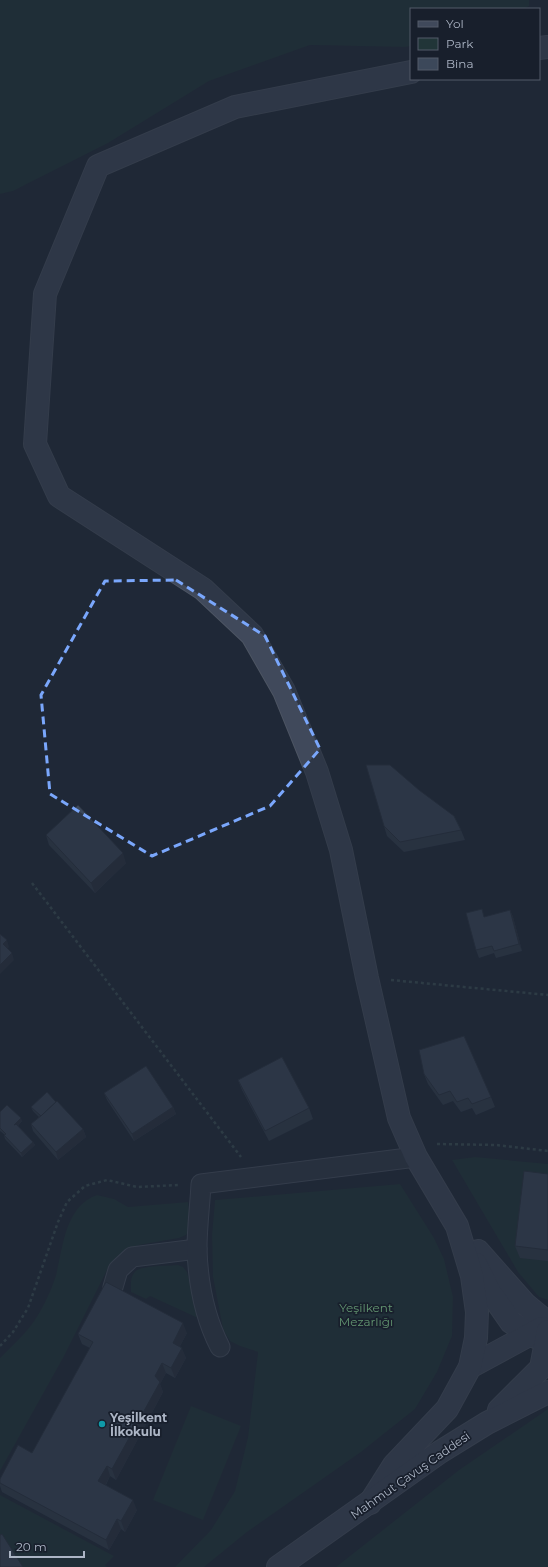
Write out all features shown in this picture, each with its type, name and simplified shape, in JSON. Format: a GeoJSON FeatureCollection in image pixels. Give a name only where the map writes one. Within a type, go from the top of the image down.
{"type":"FeatureCollection","features":[{"type":"Feature","properties":{"kind":"street"},"geometry":{"type":"LineString","coordinates":[[410,72],[235,107],[98,166],[44,294],[35,444],[59,496],[203,589],[252,635],[284,691],[317,772],[341,850],[367,978],[399,1118],[412,1149],[457,1226],[490,1292],[511,1322],[545,1333]]}},
{"type":"Feature","properties":{"kind":"street"},"geometry":{"type":"LineString","coordinates":[[220,1347],[211,1329],[202,1294],[197,1249],[201,1184],[257,1178],[412,1149]]}},
{"type":"Feature","properties":{"kind":"street"},"geometry":{"type":"LineString","coordinates":[[370,1503],[394,1465],[447,1409],[470,1368],[476,1338],[477,1312],[472,1276],[457,1226]]}},
{"type":"Feature","properties":{"kind":"street"},"geometry":{"type":"LineString","coordinates":[[113,1287],[118,1270],[132,1257],[197,1249]]}},
{"type":"Feature","properties":{"kind":"street"},"geometry":{"type":"LineString","coordinates":[[470,1368],[545,1333]]}},
{"type":"Feature","properties":{"kind":"street"},"geometry":{"type":"LineString","coordinates":[[487,1423],[541,1368],[545,1333]]}},
{"type":"Feature","properties":{"kind":"street","name":"Mahmut Çavuş Caddesi"},"geometry":{"type":"LineString","coordinates":[[278,1567],[440,1452],[487,1423],[548,1392]]}},
{"type":"Feature","properties":{"kind":"path"},"geometry":{"type":"LineString","coordinates":[[32,883],[257,1178]]}},
{"type":"Feature","properties":{"kind":"path"},"geometry":{"type":"LineString","coordinates":[[367,978],[548,995]]}},
{"type":"Feature","properties":{"kind":"path"},"geometry":{"type":"LineString","coordinates":[[412,1149],[496,1145],[548,1151]]}},
{"type":"Feature","properties":{"kind":"path"},"geometry":{"type":"LineString","coordinates":[[0,1346],[13,1332],[28,1308],[58,1222],[67,1202],[85,1186],[106,1180],[137,1187],[201,1184]]}},
{"type":"Feature","properties":{"kind":"highlighted area"},"geometry":{"type":"Polygon","coordinates":[[[176,580],[265,636],[320,749],[270,806],[152,856],[50,794],[41,695],[105,581],[176,580]]]}},
{"type":"Feature","properties":{"kind":"green space"},"geometry":{"type":"Polygon","coordinates":[[[0,0],[529,0],[529,6],[525,8],[410,8],[410,46],[310,45],[209,81],[108,143],[13,191],[0,194],[0,0]]]}},
{"type":"Feature","properties":{"kind":"green space"},"geometry":{"type":"Polygon","coordinates":[[[475,1157],[548,1164],[548,1300],[539,1297],[518,1272],[452,1160],[475,1157]]]}},
{"type":"Feature","properties":{"kind":"green space","name":"Yeşilkent Mezarlığı"},"geometry":{"type":"Polygon","coordinates":[[[400,1184],[434,1238],[444,1259],[453,1297],[452,1336],[437,1372],[415,1409],[361,1452],[247,1532],[204,1567],[175,1567],[211,1530],[235,1491],[248,1437],[258,1352],[230,1341],[223,1329],[213,1277],[212,1235],[215,1200],[400,1184]]]}},
{"type":"Feature","properties":{"kind":"green space"},"geometry":{"type":"Polygon","coordinates":[[[97,1195],[114,1199],[128,1207],[188,1202],[191,1227],[186,1235],[179,1238],[139,1245],[122,1253],[108,1268],[63,1358],[0,1471],[0,1358],[24,1334],[39,1314],[55,1279],[67,1229],[72,1218],[78,1208],[86,1200],[97,1195]]]}},
{"type":"Feature","properties":{"kind":"green space"},"geometry":{"type":"Polygon","coordinates":[[[178,1265],[183,1267],[187,1272],[200,1319],[150,1296],[146,1299],[131,1292],[132,1277],[137,1270],[147,1267],[178,1265]]]}},
{"type":"Feature","properties":{"kind":"green space"},"geometry":{"type":"Polygon","coordinates":[[[191,1406],[241,1426],[203,1520],[153,1500],[191,1406]]]}},
{"type":"Feature","properties":{"kind":"green space"},"geometry":{"type":"Polygon","coordinates":[[[548,1409],[548,1567],[336,1567],[459,1470],[548,1409]]]}},
{"type":"Feature","properties":{"kind":"green space"},"geometry":{"type":"Polygon","coordinates":[[[0,1495],[114,1556],[105,1565],[107,1567],[0,1567],[0,1495]]]}},
{"type":"Feature","properties":{"kind":"building"},"geometry":{"type":"Polygon","coordinates":[[[366,765],[390,765],[419,790],[454,816],[461,830],[400,842],[384,826],[366,765]]]}},
{"type":"Feature","properties":{"kind":"building"},"geometry":{"type":"Polygon","coordinates":[[[78,805],[123,853],[91,883],[46,835],[78,805]]]}},
{"type":"Feature","properties":{"kind":"building"},"geometry":{"type":"Polygon","coordinates":[[[482,909],[484,917],[510,910],[519,944],[494,951],[492,946],[476,950],[466,913],[482,909]]]}},
{"type":"Feature","properties":{"kind":"building"},"geometry":{"type":"Polygon","coordinates":[[[0,934],[7,940],[3,944],[12,953],[0,965],[0,934]]]}},
{"type":"Feature","properties":{"kind":"building"},"geometry":{"type":"Polygon","coordinates":[[[464,1036],[491,1097],[472,1104],[468,1098],[457,1102],[450,1091],[439,1095],[424,1074],[419,1050],[464,1036]]]}},
{"type":"Feature","properties":{"kind":"building"},"geometry":{"type":"Polygon","coordinates":[[[282,1057],[309,1108],[265,1131],[238,1080],[282,1057]]]}},
{"type":"Feature","properties":{"kind":"building"},"geometry":{"type":"Polygon","coordinates":[[[146,1066],[173,1107],[132,1134],[104,1093],[146,1066]]]}},
{"type":"Feature","properties":{"kind":"building"},"geometry":{"type":"Polygon","coordinates":[[[47,1092],[56,1102],[41,1116],[31,1107],[47,1092]]]}},
{"type":"Feature","properties":{"kind":"building"},"geometry":{"type":"Polygon","coordinates":[[[57,1101],[83,1129],[56,1152],[31,1124],[57,1101]]]}},
{"type":"Feature","properties":{"kind":"building"},"geometry":{"type":"Polygon","coordinates":[[[7,1105],[21,1118],[14,1125],[16,1124],[33,1142],[21,1153],[4,1135],[6,1134],[0,1128],[0,1112],[7,1105]]]}},
{"type":"Feature","properties":{"kind":"building"},"geometry":{"type":"Polygon","coordinates":[[[524,1171],[548,1174],[548,1250],[515,1246],[524,1171]]]}},
{"type":"Feature","properties":{"kind":"building","name":"Yeşilkent İlkokulu"},"geometry":{"type":"Polygon","coordinates":[[[106,1282],[183,1323],[173,1343],[182,1348],[171,1368],[162,1363],[155,1376],[160,1382],[112,1469],[107,1466],[98,1481],[133,1500],[121,1521],[117,1519],[106,1540],[0,1483],[0,1479],[18,1445],[32,1453],[93,1342],[78,1334],[106,1282]]]}},
{"type":"Feature","properties":{"kind":"building"},"geometry":{"type":"Polygon","coordinates":[[[2,1534],[23,1567],[0,1567],[0,1535],[2,1534]]]}},
{"type":"Feature","properties":{"kind":"place","name":"Yeşilkent İlkokulu"},"geometry":{"type":"Point","coordinates":[102,1424]}}]}
